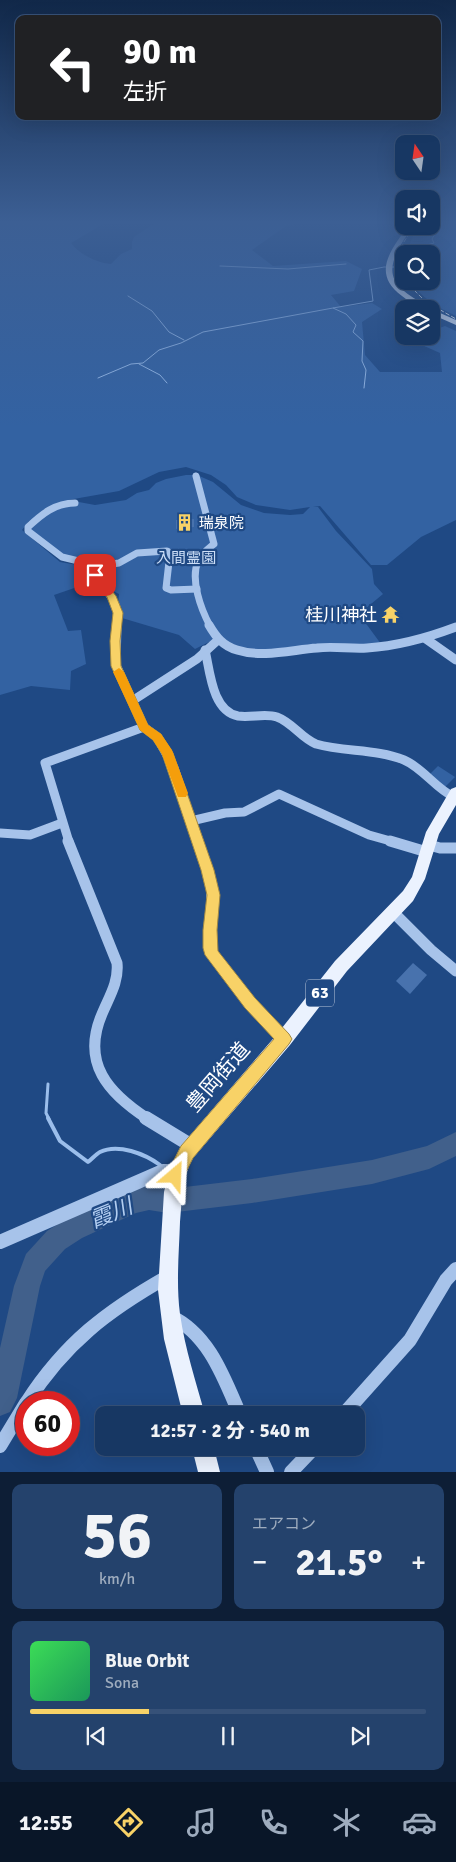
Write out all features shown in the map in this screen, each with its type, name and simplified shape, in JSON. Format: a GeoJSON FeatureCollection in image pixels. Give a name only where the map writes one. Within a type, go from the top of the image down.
{"type":"FeatureCollection","features":[{"type":"Feature","properties":{"kind":"main road"},"geometry":{"type":"LineString","coordinates":[[396,290],[411,300]]}},
{"type":"Feature","properties":{"kind":"main road"},"geometry":{"type":"LineString","coordinates":[[440,315],[456,323]]}},
{"type":"Feature","properties":{"kind":"main road","name":"豊岡街道"},"geometry":{"type":"LineString","coordinates":[[192,1406],[170,1316],[168,1277],[175,1179],[183,1157],[284,1039],[341,966],[394,913],[408,896],[418,879],[433,832],[455,795]]}},
{"type":"Feature","properties":{"kind":"main road"},"geometry":{"type":"LineString","coordinates":[[205,1456],[209,1472]]}},
{"type":"Feature","properties":{"kind":"street"},"geometry":{"type":"LineString","coordinates":[[196,476],[204,500],[208,528],[214,544],[200,558],[195,567],[200,606],[218,640],[232,648],[257,653],[320,647],[368,648],[426,638],[455,628]]}},
{"type":"Feature","properties":{"kind":"street"},"geometry":{"type":"LineString","coordinates":[[75,503],[64,503],[54,506],[34,521],[28,530],[62,557],[99,566],[119,563],[137,553],[167,551],[170,553],[166,588],[171,590],[198,589]]}},
{"type":"Feature","properties":{"kind":"street"},"geometry":{"type":"LineString","coordinates":[[86,562],[116,605],[118,613],[114,657],[144,727],[157,737],[168,753],[207,870],[213,895],[210,930],[212,955],[250,1003],[284,1039]]}},
{"type":"Feature","properties":{"kind":"street"},"geometry":{"type":"LineString","coordinates":[[426,638],[456,660]]}},
{"type":"Feature","properties":{"kind":"street"},"geometry":{"type":"LineString","coordinates":[[132,701],[196,659],[218,640]]}},
{"type":"Feature","properties":{"kind":"street"},"geometry":{"type":"LineString","coordinates":[[205,650],[216,697],[227,713],[244,717],[268,716],[284,719],[311,742],[324,746],[402,759],[410,762],[430,782],[446,794],[455,795]]}},
{"type":"Feature","properties":{"kind":"street"},"geometry":{"type":"LineString","coordinates":[[144,727],[45,763],[78,870],[117,962],[117,980],[95,1032],[93,1054],[97,1070],[102,1078],[132,1108],[152,1123],[192,1146]]}},
{"type":"Feature","properties":{"kind":"street"},"geometry":{"type":"LineString","coordinates":[[191,821],[225,812],[244,812],[279,794],[369,835],[428,848],[456,848]]}},
{"type":"Feature","properties":{"kind":"street"},"geometry":{"type":"LineString","coordinates":[[0,833],[30,835],[62,823]]}},
{"type":"Feature","properties":{"kind":"street"},"geometry":{"type":"LineString","coordinates":[[394,913],[431,950],[456,971]]}},
{"type":"Feature","properties":{"kind":"street"},"geometry":{"type":"LineString","coordinates":[[0,1242],[163,1171],[175,1179]]}},
{"type":"Feature","properties":{"kind":"street"},"geometry":{"type":"LineString","coordinates":[[351,1406],[410,1340],[446,1280],[456,1269]]}},
{"type":"Feature","properties":{"kind":"street"},"geometry":{"type":"LineString","coordinates":[[34,1391],[56,1360],[75,1341],[122,1306],[168,1277]]}},
{"type":"Feature","properties":{"kind":"street"},"geometry":{"type":"LineString","coordinates":[[170,1316],[181,1319],[191,1328],[211,1354],[236,1406]]}},
{"type":"Feature","properties":{"kind":"street"},"geometry":{"type":"LineString","coordinates":[[0,1446],[15,1421]]}},
{"type":"Feature","properties":{"kind":"street"},"geometry":{"type":"LineString","coordinates":[[260,1456],[267,1472]]}},
{"type":"Feature","properties":{"kind":"street"},"geometry":{"type":"LineString","coordinates":[[291,1472],[306,1456]]}},
{"type":"Feature","properties":{"kind":"green space","name":"入間霊園"},"geometry":{"type":"Polygon","coordinates":[[[0,290],[354,290],[331,295],[341,307],[372,303],[382,309],[362,322],[365,355],[380,372],[442,372],[440,353],[422,345],[440,345],[440,328],[445,326],[456,331],[456,520],[421,537],[387,565],[371,565],[320,506],[313,507],[318,507],[336,531],[372,569],[374,584],[383,594],[359,614],[381,644],[261,650],[209,642],[195,649],[179,635],[122,618],[122,608],[118,605],[119,594],[105,587],[90,565],[61,558],[26,531],[29,521],[22,530],[60,562],[83,566],[83,585],[54,595],[68,631],[81,630],[86,664],[71,671],[70,690],[31,686],[0,695],[0,290]],[[186,467],[159,472],[119,491],[68,500],[95,505],[126,500],[137,493],[149,490],[156,483],[166,479],[197,475],[213,482],[241,505],[264,513],[303,514],[310,507],[290,510],[256,505],[237,497],[226,485],[211,475],[186,467]]]}},
{"type":"Feature","properties":{"kind":"green space"},"geometry":{"type":"Polygon","coordinates":[[[417,290],[456,290],[456,316],[440,307],[440,300],[428,300],[417,290]]]}},
{"type":"Feature","properties":{"kind":"green space"},"geometry":{"type":"Polygon","coordinates":[[[438,766],[455,777],[445,787],[428,776],[438,766]]]}},
{"type":"Feature","properties":{"kind":"building","name":"瑞泉院"},"geometry":{"type":"Polygon","coordinates":[[[194,519],[194,527],[176,529],[176,520],[194,519]]]}},
{"type":"Feature","properties":{"kind":"building"},"geometry":{"type":"Polygon","coordinates":[[[413,963],[427,975],[410,994],[396,981],[413,963]]]}},
{"type":"Feature","properties":{"kind":"waterway"},"geometry":{"type":"LineString","coordinates":[[333,308],[373,301],[372,290]]}},
{"type":"Feature","properties":{"kind":"waterway"},"geometry":{"type":"LineString","coordinates":[[128,296],[152,311],[169,332],[184,340]]}},
{"type":"Feature","properties":{"kind":"waterway"},"geometry":{"type":"LineString","coordinates":[[98,378],[131,364],[143,363],[159,350],[181,343],[203,332],[333,308]]}},
{"type":"Feature","properties":{"kind":"waterway"},"geometry":{"type":"LineString","coordinates":[[333,308],[346,314],[356,325],[353,332],[363,341],[362,361],[366,370],[364,388]]}},
{"type":"Feature","properties":{"kind":"waterway"},"geometry":{"type":"LineString","coordinates":[[139,364],[160,375],[167,383]]}},
{"type":"Feature","properties":{"kind":"waterway"},"geometry":{"type":"LineString","coordinates":[[48,1084],[46,1113],[49,1119]]}},
{"type":"Feature","properties":{"kind":"waterway"},"geometry":{"type":"LineString","coordinates":[[48,1118],[60,1141],[88,1162],[100,1152],[123,1149],[147,1157],[160,1165]]}},
{"type":"Feature","properties":{"kind":"waterway","name":"霞川"},"geometry":{"type":"LineString","coordinates":[[0,1402],[3,1398],[27,1286],[35,1263],[56,1240],[73,1229],[134,1201],[149,1198],[168,1201],[252,1191],[372,1172],[429,1157],[456,1144]]}},
{"type":"Feature","properties":{"kind":"railway"},"geometry":{"type":"LineString","coordinates":[[414,290],[425,301],[456,319]]}},
{"type":"Feature","properties":{"kind":"slow traffic"},"geometry":{"type":"LineString","coordinates":[[119,672],[128,696],[144,727],[157,737],[168,753],[182,793]]}},
{"type":"Feature","properties":{"kind":"place","name":"瑞泉院"},"geometry":{"type":"Point","coordinates":[185,523]}},
{"type":"Feature","properties":{"kind":"place","name":"桂川神社"},"geometry":{"type":"Point","coordinates":[391,615]}},
{"type":"Feature","properties":{"kind":"route"},"geometry":{"type":"LineString","coordinates":[[95,575],[111,596],[118,613],[114,657],[116,666],[128,696],[144,727],[157,737],[168,753],[212,886],[210,948],[212,955],[250,1003],[284,1039],[183,1157],[175,1176]]}}]}
